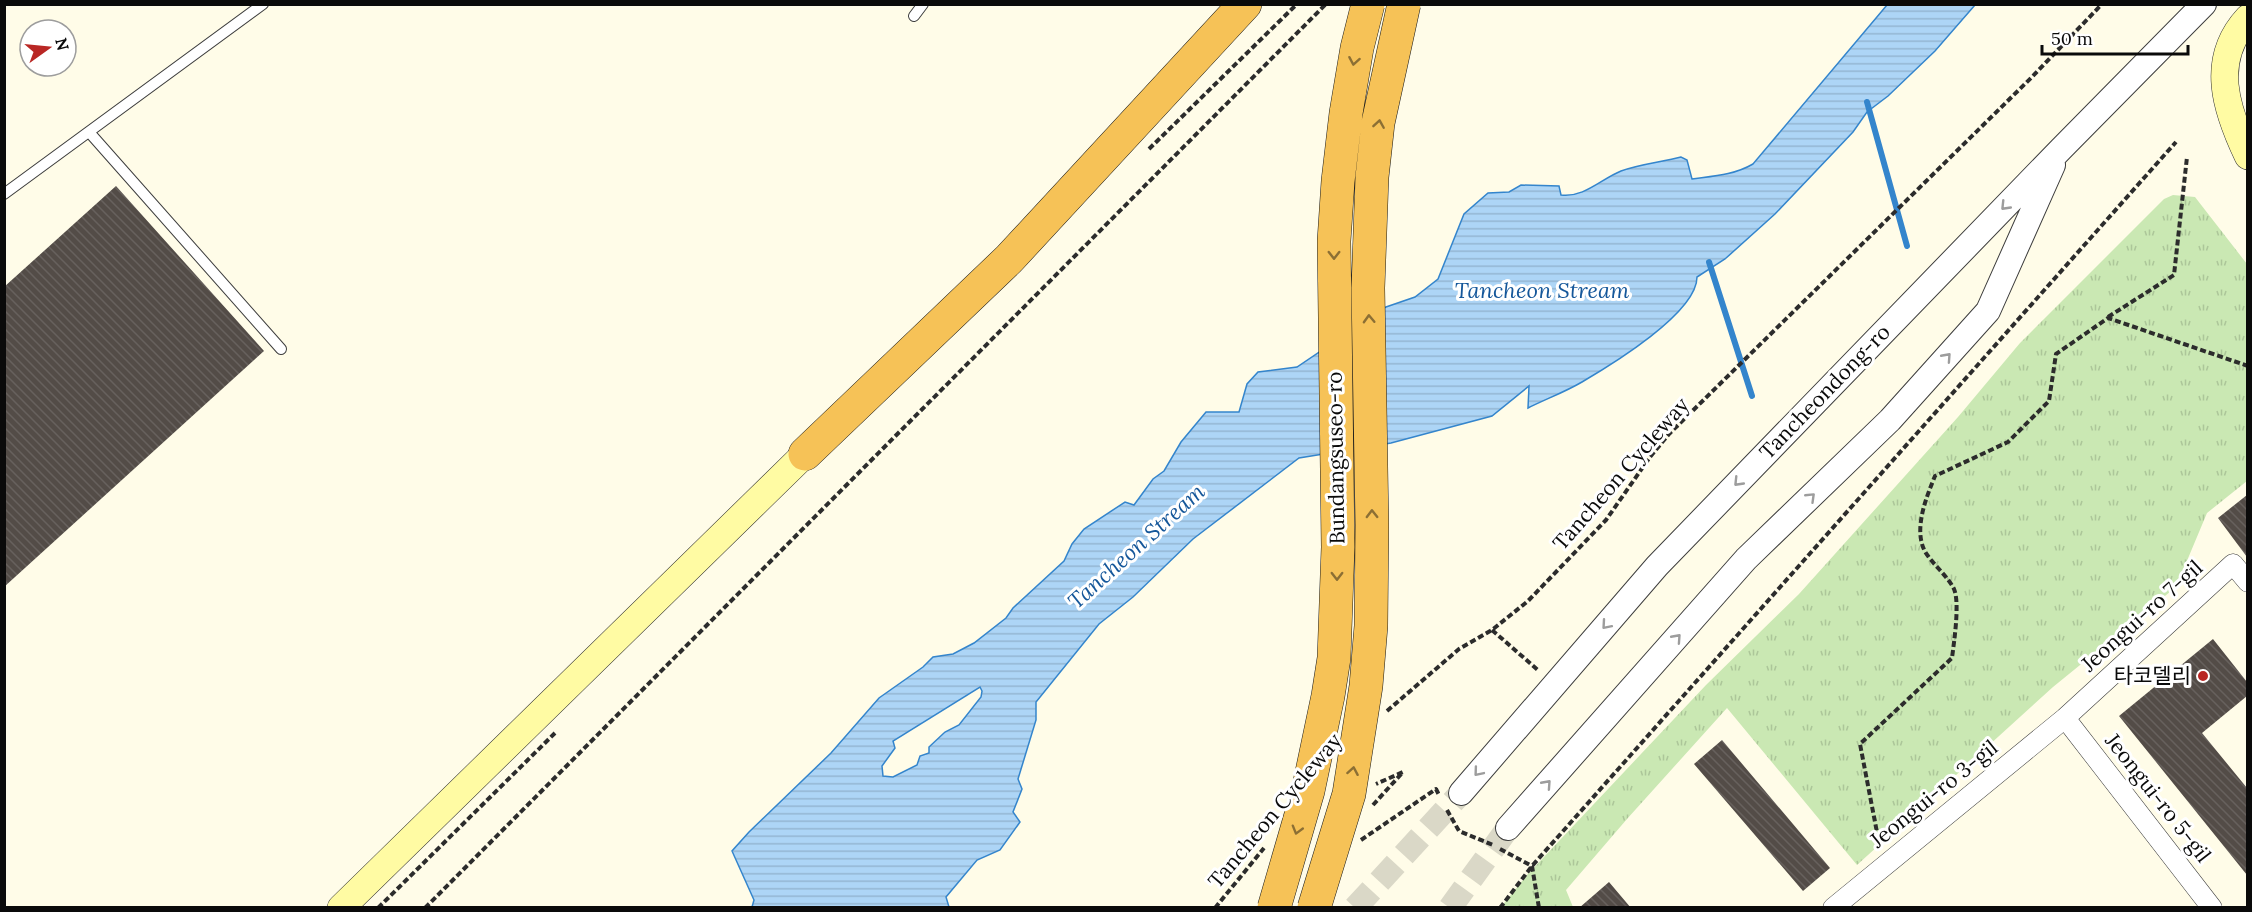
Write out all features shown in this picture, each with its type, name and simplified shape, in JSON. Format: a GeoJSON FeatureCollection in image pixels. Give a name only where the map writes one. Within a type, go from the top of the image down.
{"type":"FeatureCollection","features":[{"type":"Feature","properties":{"kind":"highway"},"geometry":{"type":"LineString","coordinates":[[805,454],[826,424],[1052,194],[1228,4]]}},
{"type":"Feature","properties":{"kind":"highway"},"geometry":{"type":"LineString","coordinates":[[805,454],[1009,259],[1245,4]]}},
{"type":"Feature","properties":{"kind":"highway","name":"Bundangsuseo-ro"},"geometry":{"type":"LineString","coordinates":[[1274,908],[1308,791],[1334,658],[1338,547],[1335,229],[1346,113],[1357,48],[1368,4]]}},
{"type":"Feature","properties":{"kind":"highway","name":"Bundangsuseo-ro"},"geometry":{"type":"LineString","coordinates":[[1314,908],[1349,794],[1366,686],[1371,626],[1372,558],[1368,288],[1372,177],[1378,123],[1404,4]]}},
{"type":"Feature","properties":{"kind":"main road"},"geometry":{"type":"LineString","coordinates":[[2247,18],[2228,48],[2223,76],[2233,126],[2247,156]]}},
{"type":"Feature","properties":{"kind":"main road"},"geometry":{"type":"LineString","coordinates":[[341,908],[805,454]]}},
{"type":"Feature","properties":{"kind":"street","name":"Tancheondong-ro"},"geometry":{"type":"LineString","coordinates":[[1461,792],[1657,566],[2204,4]]}},
{"type":"Feature","properties":{"kind":"street"},"geometry":{"type":"LineString","coordinates":[[1508,828],[1746,559],[1890,420],[1988,311],[2061,149]]}},
{"type":"Feature","properties":{"kind":"street","name":"Jeongui-ro 7-gil"},"geometry":{"type":"LineString","coordinates":[[2066,718],[2234,564],[2247,582]]}},
{"type":"Feature","properties":{"kind":"street","name":"Jeongui-ro 3-gil"},"geometry":{"type":"LineString","coordinates":[[1833,908],[2066,718]]}},
{"type":"Feature","properties":{"kind":"street","name":"Jeongui-ro 5-gil"},"geometry":{"type":"LineString","coordinates":[[2066,718],[2212,908]]}},
{"type":"Feature","properties":{"kind":"lane"},"geometry":{"type":"LineString","coordinates":[[4,194],[263,4]]}},
{"type":"Feature","properties":{"kind":"lane"},"geometry":{"type":"LineString","coordinates":[[914,16],[923,4]]}},
{"type":"Feature","properties":{"kind":"lane"},"geometry":{"type":"LineString","coordinates":[[89,132],[281,349]]}},
{"type":"Feature","properties":{"kind":"path"},"geometry":{"type":"LineString","coordinates":[[425,908],[1326,4]]}},
{"type":"Feature","properties":{"kind":"path","name":"Tancheon Cycleway"},"geometry":{"type":"LineString","coordinates":[[1386,712],[1459,649],[1492,630],[1528,601],[1606,520],[1650,457],[1670,434],[2032,77],[2102,4]]}},
{"type":"Feature","properties":{"kind":"path"},"geometry":{"type":"LineString","coordinates":[[1500,908],[1532,866],[2176,142]]}},
{"type":"Feature","properties":{"kind":"path"},"geometry":{"type":"LineString","coordinates":[[1883,867],[1860,744],[1952,658],[1956,621],[1954,590],[1925,553],[1919,525],[1935,476],[2008,442],[2049,400],[2056,354],[2174,275],[2187,157]]}},
{"type":"Feature","properties":{"kind":"path"},"geometry":{"type":"LineString","coordinates":[[2108,318],[2247,366]]}},
{"type":"Feature","properties":{"kind":"path"},"geometry":{"type":"LineString","coordinates":[[1492,630],[1554,684]]}},
{"type":"Feature","properties":{"kind":"path"},"geometry":{"type":"LineString","coordinates":[[1436,789],[1459,831],[1491,844],[1532,866]]}},
{"type":"Feature","properties":{"kind":"path","name":"Tancheon Cycleway"},"geometry":{"type":"LineString","coordinates":[[1215,908],[1271,840]]}},
{"type":"Feature","properties":{"kind":"path"},"geometry":{"type":"LineString","coordinates":[[1532,866],[1539,908]]}},
{"type":"Feature","properties":{"kind":"green space"},"geometry":{"type":"Polygon","coordinates":[[[2173,195],[2195,197],[2247,264],[2247,481],[2207,513],[2176,587],[2053,687],[1857,865],[1727,708],[1566,890],[1573,907],[1501,907],[1527,875],[1706,685],[1799,594],[1958,417],[2020,343],[2164,199],[2173,195]]]}},
{"type":"Feature","properties":{"kind":"water","name":"Tancheon Stream"},"geometry":{"type":"Polygon","coordinates":[[[1887,5],[1975,5],[1935,51],[1888,96],[1867,112],[1853,132],[1775,214],[1725,259],[1697,277],[1693,291],[1668,322],[1631,351],[1576,386],[1528,408],[1529,386],[1492,416],[1391,443],[1299,458],[1193,539],[1133,597],[1099,624],[1036,702],[1036,720],[1018,779],[1022,789],[1013,812],[1020,822],[1000,850],[977,860],[946,897],[949,907],[752,907],[754,900],[732,851],[831,753],[879,698],[923,667],[933,657],[953,654],[974,643],[1006,618],[1013,608],[1064,561],[1072,544],[1084,529],[1125,502],[1134,505],[1153,479],[1164,471],[1181,442],[1206,412],[1239,412],[1247,384],[1258,372],[1297,367],[1386,307],[1415,297],[1438,279],[1464,214],[1488,193],[1509,192],[1521,185],[1559,186],[1561,195],[1577,194],[1621,171],[1681,157],[1687,160],[1692,179],[1731,173],[1753,164],[1887,5]],[[980,687],[893,741],[895,748],[882,766],[883,776],[893,777],[917,765],[920,756],[929,753],[929,747],[945,732],[959,725],[981,697],[980,687]]]}},
{"type":"Feature","properties":{"kind":"building"},"geometry":{"type":"Polygon","coordinates":[[[116,186],[264,351],[4,587],[4,287],[116,186]]]}},
{"type":"Feature","properties":{"kind":"building"},"geometry":{"type":"Polygon","coordinates":[[[2247,495],[2247,557],[2218,518],[2247,495]]]}},
{"type":"Feature","properties":{"kind":"building"},"geometry":{"type":"Polygon","coordinates":[[[2213,639],[2247,682],[2247,696],[2202,733],[2247,788],[2247,875],[2119,716],[2213,639]]]}},
{"type":"Feature","properties":{"kind":"building"},"geometry":{"type":"Polygon","coordinates":[[[1722,740],[1830,868],[1803,891],[1694,764],[1722,740]]]}},
{"type":"Feature","properties":{"kind":"building"},"geometry":{"type":"Polygon","coordinates":[[[1609,882],[1631,908],[1579,908],[1609,882]]]}},
{"type":"Feature","properties":{"kind":"waterway"},"geometry":{"type":"LineString","coordinates":[[1867,102],[1907,246]]}},
{"type":"Feature","properties":{"kind":"waterway"},"geometry":{"type":"LineString","coordinates":[[1709,262],[1752,396]]}},
{"type":"Feature","properties":{"kind":"tunnel"},"geometry":{"type":"LineString","coordinates":[[1355,908],[1461,793]]}},
{"type":"Feature","properties":{"kind":"tunnel"},"geometry":{"type":"LineString","coordinates":[[1450,908],[1508,828]]}},
{"type":"Feature","properties":{"kind":"place","name":"타코델리"},"geometry":{"type":"Point","coordinates":[2203,676]}}]}
